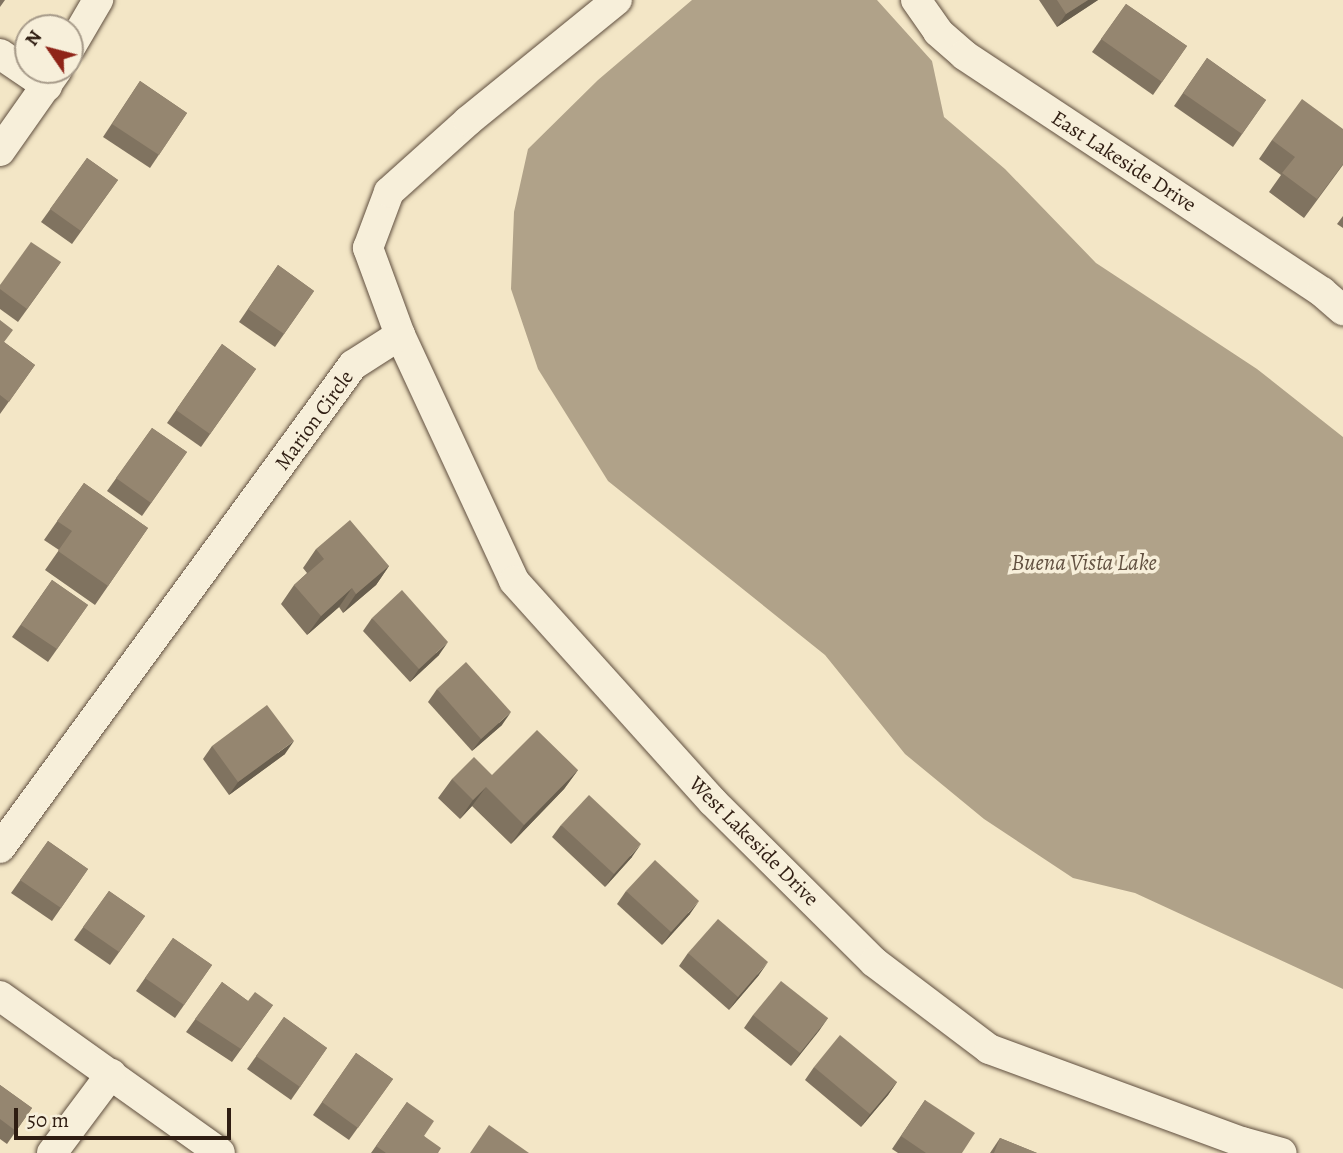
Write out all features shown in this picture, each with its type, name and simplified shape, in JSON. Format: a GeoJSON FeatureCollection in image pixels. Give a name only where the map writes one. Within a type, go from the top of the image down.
{"type":"FeatureCollection","features":[{"type":"Feature","properties":{"kind":"street"},"geometry":{"type":"LineString","coordinates":[[84,24],[98,0]]}},
{"type":"Feature","properties":{"kind":"street"},"geometry":{"type":"LineString","coordinates":[[400,335],[368,248],[389,192],[468,121],[617,0]]}},
{"type":"Feature","properties":{"kind":"street","name":"East Lakeside Drive"},"geometry":{"type":"LineString","coordinates":[[916,0],[938,32],[964,55],[1322,292],[1343,310]]}},
{"type":"Feature","properties":{"kind":"street"},"geometry":{"type":"LineString","coordinates":[[0,151],[48,84]]}},
{"type":"Feature","properties":{"kind":"street","name":"Marion Circle"},"geometry":{"type":"LineString","coordinates":[[0,848],[353,365],[400,335]]}},
{"type":"Feature","properties":{"kind":"street","name":"West Lakeside Drive"},"geometry":{"type":"LineString","coordinates":[[400,335],[514,581],[713,802],[874,962],[989,1049],[1242,1142],[1282,1153]]}},
{"type":"Feature","properties":{"kind":"street"},"geometry":{"type":"LineString","coordinates":[[0,996],[220,1153]]}},
{"type":"Feature","properties":{"kind":"street"},"geometry":{"type":"LineString","coordinates":[[52,1153],[111,1074]]}},
{"type":"Feature","properties":{"kind":"water","name":"Buena Vista Lake"},"geometry":{"type":"Polygon","coordinates":[[[692,0],[877,0],[932,61],[944,117],[1005,169],[1096,263],[1257,369],[1343,437],[1343,989],[1135,893],[1073,878],[984,819],[905,754],[825,655],[608,481],[538,369],[511,289],[514,212],[528,149],[598,80],[692,0]]]}},
{"type":"Feature","properties":{"kind":"building"},"geometry":{"type":"Polygon","coordinates":[[[1057,0],[1088,0],[1066,14],[1057,0]]]}},
{"type":"Feature","properties":{"kind":"building"},"geometry":{"type":"Polygon","coordinates":[[[1126,4],[1187,46],[1162,82],[1101,39],[1126,4]]]}},
{"type":"Feature","properties":{"kind":"building"},"geometry":{"type":"Polygon","coordinates":[[[1207,58],[1266,100],[1242,134],[1183,93],[1207,58]]]}},
{"type":"Feature","properties":{"kind":"building"},"geometry":{"type":"Polygon","coordinates":[[[140,81],[187,113],[159,155],[112,124],[140,81]]]}},
{"type":"Feature","properties":{"kind":"building"},"geometry":{"type":"Polygon","coordinates":[[[1302,99],[1343,129],[1343,164],[1317,199],[1282,173],[1295,157],[1272,140],[1302,99]]]}},
{"type":"Feature","properties":{"kind":"building"},"geometry":{"type":"Polygon","coordinates":[[[87,158],[118,180],[81,231],[50,209],[87,158]]]}},
{"type":"Feature","properties":{"kind":"building"},"geometry":{"type":"Polygon","coordinates":[[[31,242],[61,262],[27,309],[0,289],[0,285],[31,242]]]}},
{"type":"Feature","properties":{"kind":"building"},"geometry":{"type":"Polygon","coordinates":[[[278,265],[314,291],[284,334],[248,309],[278,265]]]}},
{"type":"Feature","properties":{"kind":"building"},"geometry":{"type":"Polygon","coordinates":[[[0,320],[13,330],[4,342],[35,365],[9,402],[0,395],[0,320]]]}},
{"type":"Feature","properties":{"kind":"building"},"geometry":{"type":"Polygon","coordinates":[[[222,344],[256,369],[210,434],[176,410],[222,344]]]}},
{"type":"Feature","properties":{"kind":"building"},"geometry":{"type":"Polygon","coordinates":[[[152,428],[187,452],[151,503],[116,478],[152,428]]]}},
{"type":"Feature","properties":{"kind":"building"},"geometry":{"type":"Polygon","coordinates":[[[84,483],[148,528],[108,586],[58,551],[72,531],[57,521],[84,483]]]}},
{"type":"Feature","properties":{"kind":"building"},"geometry":{"type":"Polygon","coordinates":[[[350,520],[389,566],[356,594],[352,588],[321,616],[294,585],[324,559],[316,549],[350,520]]]}},
{"type":"Feature","properties":{"kind":"building"},"geometry":{"type":"Polygon","coordinates":[[[52,580],[88,605],[57,649],[21,625],[52,580]]]}},
{"type":"Feature","properties":{"kind":"building"},"geometry":{"type":"Polygon","coordinates":[[[402,590],[448,642],[419,669],[372,618],[402,590]]]}},
{"type":"Feature","properties":{"kind":"building"},"geometry":{"type":"Polygon","coordinates":[[[466,662],[511,712],[481,739],[437,689],[466,662]]]}},
{"type":"Feature","properties":{"kind":"building"},"geometry":{"type":"Polygon","coordinates":[[[267,705],[294,741],[238,782],[212,746],[267,705]]]}},
{"type":"Feature","properties":{"kind":"building"},"geometry":{"type":"Polygon","coordinates":[[[537,730],[578,770],[524,825],[486,787],[473,800],[452,779],[474,757],[492,775],[537,730]]]}},
{"type":"Feature","properties":{"kind":"building"},"geometry":{"type":"Polygon","coordinates":[[[589,795],[641,844],[614,874],[561,825],[589,795]]]}},
{"type":"Feature","properties":{"kind":"building"},"geometry":{"type":"Polygon","coordinates":[[[48,841],[88,869],[61,908],[20,880],[48,841]]]}},
{"type":"Feature","properties":{"kind":"building"},"geometry":{"type":"Polygon","coordinates":[[[655,860],[699,901],[671,932],[626,891],[655,860]]]}},
{"type":"Feature","properties":{"kind":"building"},"geometry":{"type":"Polygon","coordinates":[[[109,891],[145,916],[119,952],[83,927],[109,891]]]}},
{"type":"Feature","properties":{"kind":"building"},"geometry":{"type":"Polygon","coordinates":[[[718,919],[768,962],[738,997],[688,953],[718,919]]]}},
{"type":"Feature","properties":{"kind":"building"},"geometry":{"type":"Polygon","coordinates":[[[173,938],[212,965],[184,1005],[145,978],[173,938]]]}},
{"type":"Feature","properties":{"kind":"building"},"geometry":{"type":"Polygon","coordinates":[[[781,981],[828,1018],[800,1053],[753,1015],[781,981]]]}},
{"type":"Feature","properties":{"kind":"building"},"geometry":{"type":"Polygon","coordinates":[[[222,982],[248,1001],[255,992],[273,1005],[241,1049],[195,1019],[222,982]]]}},
{"type":"Feature","properties":{"kind":"building"},"geometry":{"type":"Polygon","coordinates":[[[284,1017],[327,1048],[300,1087],[256,1056],[284,1017]]]}},
{"type":"Feature","properties":{"kind":"building"},"geometry":{"type":"Polygon","coordinates":[[[840,1035],[897,1082],[870,1114],[814,1067],[840,1035]]]}},
{"type":"Feature","properties":{"kind":"building"},"geometry":{"type":"Polygon","coordinates":[[[356,1053],[393,1079],[358,1128],[322,1102],[356,1053]]]}},
{"type":"Feature","properties":{"kind":"building"},"geometry":{"type":"Polygon","coordinates":[[[0,1085],[32,1108],[16,1131],[0,1119],[0,1085]]]}},
{"type":"Feature","properties":{"kind":"building"},"geometry":{"type":"Polygon","coordinates":[[[925,1100],[975,1133],[962,1153],[926,1153],[901,1136],[925,1100]]]}},
{"type":"Feature","properties":{"kind":"building"},"geometry":{"type":"Polygon","coordinates":[[[407,1102],[434,1121],[424,1136],[441,1148],[438,1153],[386,1153],[376,1146],[407,1102]]]}},
{"type":"Feature","properties":{"kind":"building"},"geometry":{"type":"Polygon","coordinates":[[[489,1125],[529,1153],[470,1153],[489,1125]]]}},
{"type":"Feature","properties":{"kind":"building"},"geometry":{"type":"Polygon","coordinates":[[[1000,1138],[1037,1153],[994,1153],[1000,1138]]]}}]}
